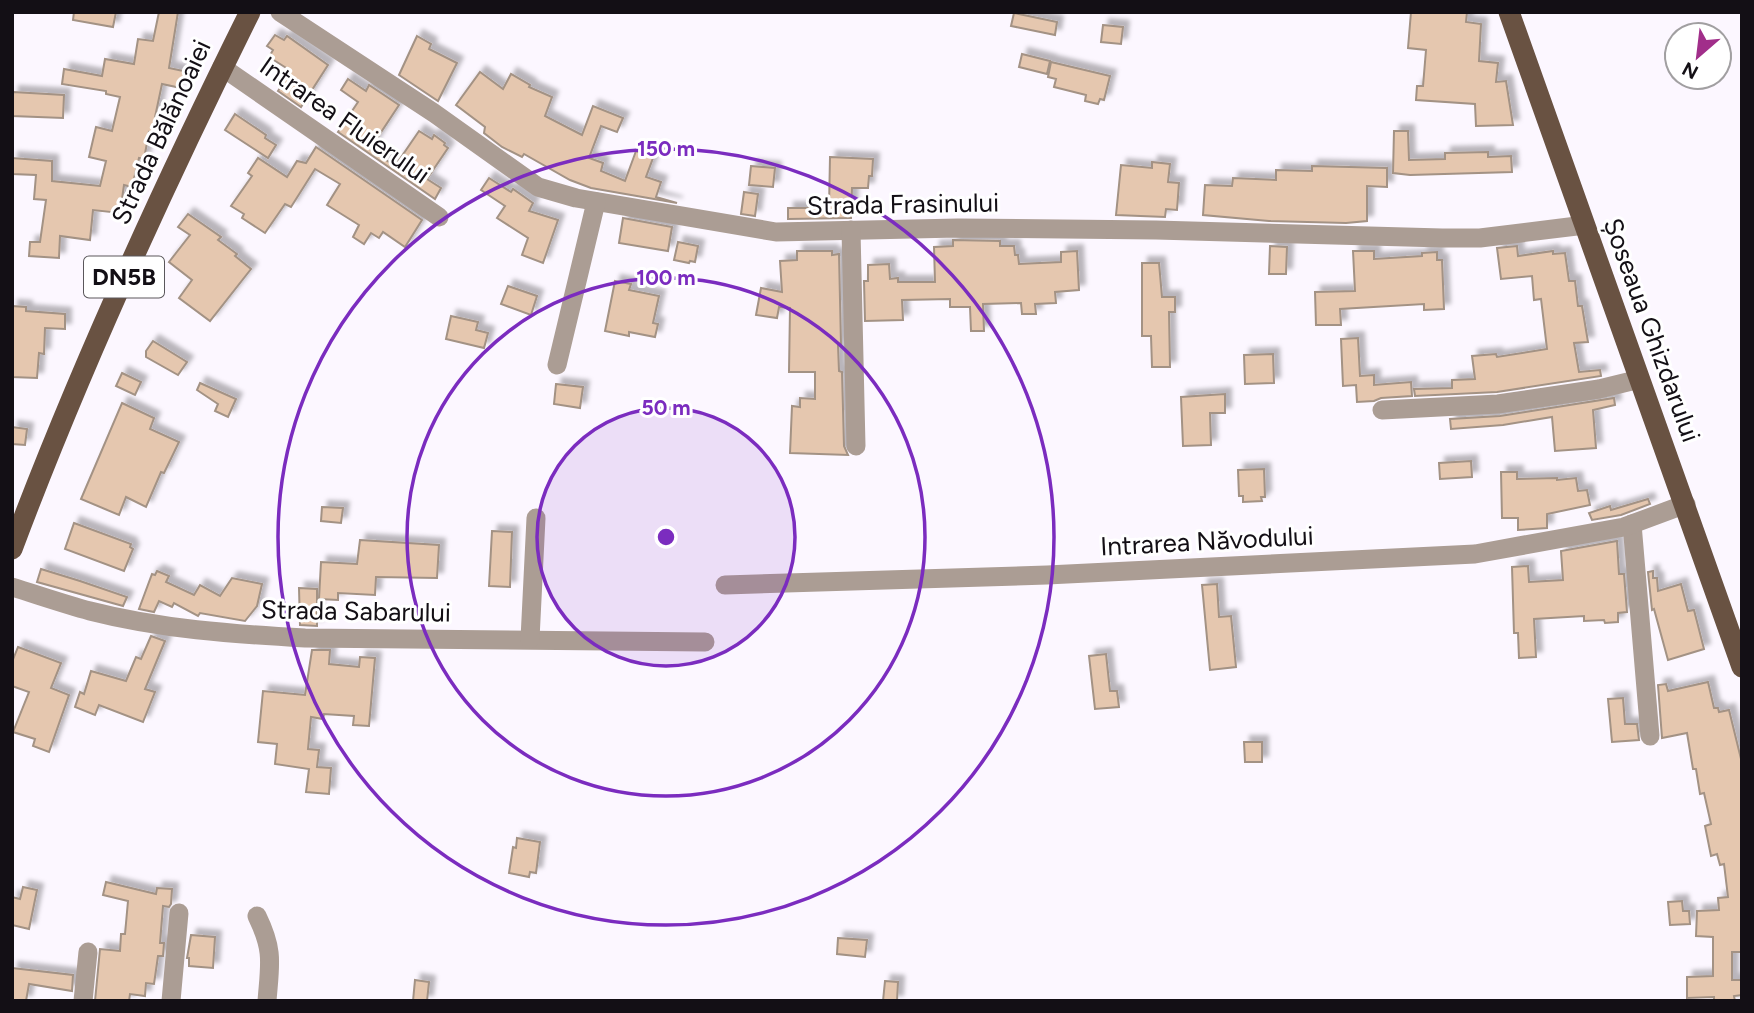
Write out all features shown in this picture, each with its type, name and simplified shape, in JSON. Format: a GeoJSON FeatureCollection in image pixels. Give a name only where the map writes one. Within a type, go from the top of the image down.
{"type":"FeatureCollection","features":[{"type":"Feature","properties":{"kind":"main road","name":"Strada Bălănoaiei"},"geometry":{"type":"LineString","coordinates":[[12,549],[46,459],[116,294],[250,12]]}},
{"type":"Feature","properties":{"kind":"main road","name":"Șoseaua Ghizdarului"},"geometry":{"type":"LineString","coordinates":[[1509,12],[1685,504],[1733,616],[1742,667]]}},
{"type":"Feature","properties":{"kind":"street","name":"Strada Frasinului"},"geometry":{"type":"LineString","coordinates":[[281,12],[434,113],[538,187],[596,202],[776,232],[958,228],[1480,238],[1585,225]]}},
{"type":"Feature","properties":{"kind":"street","name":"Intrarea Fluierului"},"geometry":{"type":"LineString","coordinates":[[222,67],[439,217]]}},
{"type":"Feature","properties":{"kind":"street"},"geometry":{"type":"LineString","coordinates":[[557,365],[596,202]]}},
{"type":"Feature","properties":{"kind":"street"},"geometry":{"type":"LineString","coordinates":[[851,230],[856,446]]}},
{"type":"Feature","properties":{"kind":"street"},"geometry":{"type":"LineString","coordinates":[[1382,411],[1498,404],[1599,389],[1640,379]]}},
{"type":"Feature","properties":{"kind":"street","name":"Intrarea Năvodului"},"geometry":{"type":"LineString","coordinates":[[725,585],[1021,576],[1475,554],[1583,536],[1632,524],[1685,504]]}},
{"type":"Feature","properties":{"kind":"street"},"geometry":{"type":"LineString","coordinates":[[530,639],[536,519]]}},
{"type":"Feature","properties":{"kind":"street"},"geometry":{"type":"LineString","coordinates":[[1632,524],[1650,736]]}},
{"type":"Feature","properties":{"kind":"street","name":"Strada Sabarului"},"geometry":{"type":"LineString","coordinates":[[12,587],[89,611],[202,631],[305,638],[705,642]]}},
{"type":"Feature","properties":{"kind":"street"},"geometry":{"type":"LineString","coordinates":[[171,1001],[179,913]]}},
{"type":"Feature","properties":{"kind":"street"},"geometry":{"type":"LineString","coordinates":[[257,916],[268,939],[270,954],[267,1001]]}},
{"type":"Feature","properties":{"kind":"street"},"geometry":{"type":"LineString","coordinates":[[83,1001],[88,952]]}},
{"type":"Feature","properties":{"kind":"building"},"geometry":{"type":"Polygon","coordinates":[[[74,12],[116,12],[113,27],[73,20],[74,12]]]}},
{"type":"Feature","properties":{"kind":"building"},"geometry":{"type":"Polygon","coordinates":[[[159,12],[178,12],[169,68],[188,72],[181,88],[162,84],[155,117],[162,119],[158,134],[149,132],[144,159],[139,158],[132,187],[124,185],[120,213],[93,210],[90,240],[60,236],[59,258],[29,256],[30,242],[40,242],[46,200],[34,199],[36,175],[12,174],[12,158],[52,161],[52,181],[100,186],[106,161],[89,157],[96,127],[112,131],[120,97],[106,94],[106,91],[62,84],[64,69],[102,76],[105,59],[134,64],[138,39],[153,41],[159,12]]]}},
{"type":"Feature","properties":{"kind":"building"},"geometry":{"type":"Polygon","coordinates":[[[1411,12],[1467,12],[1466,22],[1481,24],[1479,61],[1498,63],[1496,82],[1506,81],[1513,125],[1476,126],[1475,104],[1416,100],[1417,86],[1423,86],[1426,50],[1408,48],[1411,12]]]}},
{"type":"Feature","properties":{"kind":"building"},"geometry":{"type":"Polygon","coordinates":[[[1014,13],[1057,22],[1055,35],[1011,26],[1014,13]]]}},
{"type":"Feature","properties":{"kind":"building"},"geometry":{"type":"Polygon","coordinates":[[[1103,25],[1123,27],[1121,44],[1101,42],[1103,25]]]}},
{"type":"Feature","properties":{"kind":"building"},"geometry":{"type":"Polygon","coordinates":[[[275,35],[284,40],[287,36],[328,65],[301,107],[278,91],[291,71],[269,57],[273,50],[267,46],[275,35]]]}},
{"type":"Feature","properties":{"kind":"building"},"geometry":{"type":"Polygon","coordinates":[[[417,36],[431,44],[429,49],[457,63],[438,101],[399,75],[417,36]]]}},
{"type":"Feature","properties":{"kind":"building"},"geometry":{"type":"Polygon","coordinates":[[[1022,54],[1050,61],[1047,74],[1019,67],[1022,54]]]}},
{"type":"Feature","properties":{"kind":"building"},"geometry":{"type":"Polygon","coordinates":[[[1051,62],[1110,76],[1104,100],[1100,99],[1098,104],[1085,101],[1086,95],[1054,87],[1056,79],[1048,77],[1051,62]]]}},
{"type":"Feature","properties":{"kind":"building"},"geometry":{"type":"Polygon","coordinates":[[[480,72],[503,89],[511,74],[530,85],[529,87],[552,97],[545,116],[582,135],[593,106],[623,118],[617,132],[601,126],[589,158],[603,163],[601,171],[625,181],[636,151],[653,158],[646,177],[661,182],[656,197],[677,203],[591,188],[570,180],[524,154],[522,157],[502,147],[484,133],[485,127],[456,105],[480,72]]]}},
{"type":"Feature","properties":{"kind":"building"},"geometry":{"type":"Polygon","coordinates":[[[348,79],[366,91],[369,85],[399,105],[370,149],[395,166],[419,131],[432,139],[434,135],[445,143],[448,148],[427,179],[441,188],[435,199],[338,132],[358,102],[341,90],[348,79]]]}},
{"type":"Feature","properties":{"kind":"building"},"geometry":{"type":"Polygon","coordinates":[[[13,92],[64,95],[63,118],[12,116],[13,92]]]}},
{"type":"Feature","properties":{"kind":"building"},"geometry":{"type":"Polygon","coordinates":[[[235,114],[276,145],[268,158],[225,130],[235,114]]]}},
{"type":"Feature","properties":{"kind":"building"},"geometry":{"type":"Polygon","coordinates":[[[1394,131],[1408,131],[1409,160],[1445,159],[1445,153],[1488,152],[1488,157],[1511,156],[1512,172],[1410,175],[1393,173],[1394,131]]]}},
{"type":"Feature","properties":{"kind":"building"},"geometry":{"type":"Polygon","coordinates":[[[316,147],[422,220],[405,247],[383,232],[379,238],[371,233],[364,244],[353,237],[359,225],[327,205],[340,184],[315,169],[291,207],[285,204],[265,233],[242,218],[244,214],[231,206],[252,176],[248,173],[258,158],[287,177],[297,161],[306,163],[316,147]]]}},
{"type":"Feature","properties":{"kind":"building"},"geometry":{"type":"Polygon","coordinates":[[[830,157],[873,159],[868,188],[852,188],[851,218],[788,219],[788,208],[829,208],[830,157]]]}},
{"type":"Feature","properties":{"kind":"building"},"geometry":{"type":"Polygon","coordinates":[[[1152,162],[1170,164],[1168,182],[1179,183],[1177,210],[1166,209],[1165,217],[1116,215],[1121,165],[1152,168],[1152,162]]]}},
{"type":"Feature","properties":{"kind":"building"},"geometry":{"type":"Polygon","coordinates":[[[751,166],[775,168],[773,187],[749,185],[751,166]]]}},
{"type":"Feature","properties":{"kind":"building"},"geometry":{"type":"Polygon","coordinates":[[[1312,166],[1387,168],[1387,187],[1367,186],[1367,221],[1269,221],[1203,215],[1205,185],[1232,186],[1233,178],[1276,180],[1276,170],[1312,171],[1312,166]]]}},
{"type":"Feature","properties":{"kind":"building"},"geometry":{"type":"Polygon","coordinates":[[[489,178],[511,192],[513,189],[533,203],[529,211],[558,220],[543,263],[522,255],[528,238],[497,218],[505,206],[481,190],[489,178]]]}},
{"type":"Feature","properties":{"kind":"building"},"geometry":{"type":"Polygon","coordinates":[[[744,192],[758,194],[755,216],[741,214],[744,192]]]}},
{"type":"Feature","properties":{"kind":"building"},"geometry":{"type":"Polygon","coordinates":[[[188,214],[221,237],[218,240],[251,269],[210,321],[179,298],[192,280],[169,262],[190,235],[178,227],[188,214]]]}},
{"type":"Feature","properties":{"kind":"building"},"geometry":{"type":"Polygon","coordinates":[[[623,218],[672,227],[668,251],[619,243],[623,218]]]}},
{"type":"Feature","properties":{"kind":"building"},"geometry":{"type":"Polygon","coordinates":[[[953,240],[1000,241],[1000,246],[1014,246],[1019,264],[1061,262],[1061,252],[1077,251],[1079,290],[1055,292],[1056,303],[1035,304],[1036,314],[1022,314],[1021,303],[983,304],[984,331],[971,331],[970,307],[950,307],[950,299],[902,300],[903,320],[865,321],[864,281],[868,281],[868,265],[889,264],[890,279],[898,278],[898,282],[935,282],[934,247],[953,246],[953,240]]]}},
{"type":"Feature","properties":{"kind":"building"},"geometry":{"type":"Polygon","coordinates":[[[678,242],[698,246],[695,262],[674,260],[678,242]]]}},
{"type":"Feature","properties":{"kind":"building"},"geometry":{"type":"Polygon","coordinates":[[[1270,246],[1287,247],[1286,274],[1269,274],[1270,246]]]}},
{"type":"Feature","properties":{"kind":"building"},"geometry":{"type":"Polygon","coordinates":[[[1517,246],[1518,256],[1553,251],[1553,254],[1565,253],[1569,281],[1575,281],[1578,306],[1582,306],[1588,342],[1574,343],[1579,372],[1600,370],[1601,376],[1497,392],[1415,396],[1414,389],[1452,388],[1452,380],[1475,379],[1472,356],[1496,354],[1497,357],[1547,349],[1541,299],[1534,300],[1532,276],[1501,279],[1497,248],[1517,246]]]}},
{"type":"Feature","properties":{"kind":"building"},"geometry":{"type":"Polygon","coordinates":[[[797,251],[832,251],[832,255],[839,254],[839,371],[842,372],[844,446],[848,455],[790,453],[792,406],[800,407],[800,398],[815,399],[815,372],[789,372],[790,308],[779,307],[777,318],[756,315],[761,288],[782,292],[780,261],[797,260],[797,251]]]}},
{"type":"Feature","properties":{"kind":"building"},"geometry":{"type":"Polygon","coordinates":[[[1353,251],[1374,251],[1374,259],[1422,256],[1422,253],[1437,252],[1437,260],[1442,260],[1444,309],[1424,310],[1424,304],[1340,309],[1341,325],[1316,325],[1315,292],[1355,291],[1353,251]]]}},
{"type":"Feature","properties":{"kind":"building"},"geometry":{"type":"Polygon","coordinates":[[[1142,263],[1159,263],[1162,297],[1175,297],[1175,312],[1169,312],[1170,367],[1152,367],[1151,336],[1142,336],[1142,263]]]}},
{"type":"Feature","properties":{"kind":"building"},"geometry":{"type":"Polygon","coordinates":[[[615,281],[631,284],[629,290],[659,296],[653,323],[658,324],[655,337],[629,332],[629,336],[605,331],[615,281]]]}},
{"type":"Feature","properties":{"kind":"building"},"geometry":{"type":"Polygon","coordinates":[[[508,286],[537,296],[531,315],[501,304],[508,286]]]}},
{"type":"Feature","properties":{"kind":"building"},"geometry":{"type":"Polygon","coordinates":[[[12,306],[26,307],[26,311],[65,314],[65,329],[45,328],[44,354],[39,353],[37,378],[12,377],[12,306]]]}},
{"type":"Feature","properties":{"kind":"building"},"geometry":{"type":"Polygon","coordinates":[[[451,316],[478,322],[476,330],[488,333],[484,348],[446,339],[451,316]]]}},
{"type":"Feature","properties":{"kind":"building"},"geometry":{"type":"Polygon","coordinates":[[[1358,338],[1360,376],[1374,375],[1374,385],[1411,382],[1412,396],[1357,402],[1356,385],[1343,386],[1341,339],[1358,338]]]}},
{"type":"Feature","properties":{"kind":"building"},"geometry":{"type":"Polygon","coordinates":[[[153,341],[187,362],[178,375],[146,357],[146,351],[153,341]]]}},
{"type":"Feature","properties":{"kind":"building"},"geometry":{"type":"Polygon","coordinates":[[[1273,354],[1274,383],[1245,384],[1244,355],[1273,354]]]}},
{"type":"Feature","properties":{"kind":"building"},"geometry":{"type":"Polygon","coordinates":[[[122,373],[141,382],[135,395],[116,386],[122,373]]]}},
{"type":"Feature","properties":{"kind":"building"},"geometry":{"type":"Polygon","coordinates":[[[200,383],[236,399],[228,417],[215,411],[218,404],[197,390],[200,383]]]}},
{"type":"Feature","properties":{"kind":"building"},"geometry":{"type":"Polygon","coordinates":[[[556,384],[583,387],[580,408],[554,404],[556,384]]]}},
{"type":"Feature","properties":{"kind":"building"},"geometry":{"type":"Polygon","coordinates":[[[1225,394],[1225,413],[1210,413],[1211,445],[1183,446],[1181,397],[1225,394]]]}},
{"type":"Feature","properties":{"kind":"building"},"geometry":{"type":"Polygon","coordinates":[[[1614,398],[1615,405],[1593,410],[1596,448],[1555,451],[1552,417],[1503,425],[1451,429],[1450,419],[1500,416],[1614,398]]]}},
{"type":"Feature","properties":{"kind":"building"},"geometry":{"type":"Polygon","coordinates":[[[122,403],[154,418],[150,429],[179,442],[164,473],[161,472],[146,507],[126,497],[119,515],[81,499],[122,403]]]}},
{"type":"Feature","properties":{"kind":"building"},"geometry":{"type":"Polygon","coordinates":[[[12,427],[27,429],[25,445],[12,444],[12,427]]]}},
{"type":"Feature","properties":{"kind":"building"},"geometry":{"type":"Polygon","coordinates":[[[1471,461],[1472,477],[1440,479],[1439,463],[1471,461]]]}},
{"type":"Feature","properties":{"kind":"building"},"geometry":{"type":"Polygon","coordinates":[[[1264,469],[1265,497],[1261,497],[1262,501],[1243,502],[1243,496],[1239,496],[1238,470],[1264,469]]]}},
{"type":"Feature","properties":{"kind":"building"},"geometry":{"type":"Polygon","coordinates":[[[1501,472],[1517,472],[1517,479],[1576,478],[1578,491],[1587,490],[1590,505],[1547,514],[1547,528],[1518,530],[1518,518],[1502,518],[1501,472]]]}},
{"type":"Feature","properties":{"kind":"building"},"geometry":{"type":"Polygon","coordinates":[[[1648,499],[1650,504],[1621,515],[1592,520],[1589,513],[1610,506],[1611,510],[1648,499]]]}},
{"type":"Feature","properties":{"kind":"building"},"geometry":{"type":"Polygon","coordinates":[[[322,507],[343,508],[341,523],[321,521],[322,507]]]}},
{"type":"Feature","properties":{"kind":"building"},"geometry":{"type":"Polygon","coordinates":[[[74,523],[131,544],[133,549],[124,571],[65,549],[74,523]]]}},
{"type":"Feature","properties":{"kind":"building"},"geometry":{"type":"Polygon","coordinates":[[[492,531],[512,532],[510,587],[489,586],[492,531]]]}},
{"type":"Feature","properties":{"kind":"building"},"geometry":{"type":"Polygon","coordinates":[[[360,540],[439,545],[437,578],[376,577],[375,595],[338,593],[338,600],[319,599],[321,562],[357,564],[360,540]]]}},
{"type":"Feature","properties":{"kind":"building"},"geometry":{"type":"Polygon","coordinates":[[[1617,541],[1619,574],[1624,574],[1627,612],[1618,613],[1618,622],[1605,623],[1604,620],[1584,621],[1584,616],[1534,619],[1536,657],[1519,658],[1518,633],[1514,633],[1512,567],[1528,566],[1529,582],[1563,580],[1561,551],[1617,541]]]}},
{"type":"Feature","properties":{"kind":"building"},"geometry":{"type":"Polygon","coordinates":[[[41,569],[127,597],[123,606],[37,582],[41,569]]]}},
{"type":"Feature","properties":{"kind":"building"},"geometry":{"type":"Polygon","coordinates":[[[157,571],[169,576],[166,582],[194,595],[200,585],[220,596],[232,578],[262,584],[257,606],[245,621],[200,613],[198,616],[174,603],[172,607],[159,601],[154,612],[139,609],[152,574],[155,575],[157,571]]]}},
{"type":"Feature","properties":{"kind":"building"},"geometry":{"type":"Polygon","coordinates":[[[1653,571],[1653,578],[1657,578],[1658,591],[1681,584],[1688,611],[1694,610],[1704,649],[1668,660],[1654,609],[1652,610],[1648,572],[1653,571]]]}},
{"type":"Feature","properties":{"kind":"building"},"geometry":{"type":"Polygon","coordinates":[[[1217,584],[1219,617],[1231,616],[1236,667],[1210,670],[1202,585],[1217,584]]]}},
{"type":"Feature","properties":{"kind":"building"},"geometry":{"type":"Polygon","coordinates":[[[299,588],[317,589],[317,626],[300,625],[299,588]]]}},
{"type":"Feature","properties":{"kind":"building"},"geometry":{"type":"Polygon","coordinates":[[[151,636],[165,641],[145,689],[155,692],[143,722],[99,705],[95,715],[75,707],[80,692],[84,694],[91,671],[126,681],[136,657],[141,659],[151,636]]]}},
{"type":"Feature","properties":{"kind":"building"},"geometry":{"type":"Polygon","coordinates":[[[18,647],[61,663],[51,688],[69,695],[49,752],[33,746],[35,739],[13,732],[29,692],[12,686],[12,662],[18,647]]]}},
{"type":"Feature","properties":{"kind":"building"},"geometry":{"type":"Polygon","coordinates":[[[312,650],[330,650],[329,664],[359,667],[360,657],[375,658],[369,726],[353,725],[354,716],[324,714],[323,719],[311,717],[308,749],[319,750],[317,767],[331,768],[329,794],[306,792],[309,769],[275,764],[277,744],[258,742],[263,691],[305,695],[312,650]]]}},
{"type":"Feature","properties":{"kind":"building"},"geometry":{"type":"Polygon","coordinates":[[[1106,654],[1110,691],[1117,691],[1119,707],[1095,709],[1089,656],[1106,654]]]}},
{"type":"Feature","properties":{"kind":"building"},"geometry":{"type":"Polygon","coordinates":[[[1708,682],[1714,708],[1718,708],[1719,712],[1729,710],[1742,763],[1742,952],[1732,952],[1732,980],[1742,980],[1742,995],[1734,996],[1735,1001],[1714,1001],[1714,997],[1687,998],[1687,977],[1713,976],[1713,937],[1696,936],[1697,911],[1719,910],[1718,898],[1728,897],[1724,864],[1720,865],[1717,854],[1711,856],[1705,826],[1711,824],[1704,793],[1700,794],[1696,769],[1693,769],[1687,733],[1662,738],[1658,685],[1666,684],[1668,691],[1708,682]]]}},
{"type":"Feature","properties":{"kind":"building"},"geometry":{"type":"Polygon","coordinates":[[[1623,698],[1625,724],[1637,724],[1639,740],[1612,742],[1608,699],[1623,698]]]}},
{"type":"Feature","properties":{"kind":"building"},"geometry":{"type":"Polygon","coordinates":[[[1244,742],[1262,742],[1262,762],[1245,762],[1244,742]]]}},
{"type":"Feature","properties":{"kind":"building"},"geometry":{"type":"Polygon","coordinates":[[[517,838],[540,842],[536,873],[530,872],[529,877],[509,873],[517,838]]]}},
{"type":"Feature","properties":{"kind":"building"},"geometry":{"type":"Polygon","coordinates":[[[106,882],[156,894],[157,888],[172,889],[171,904],[169,907],[163,906],[160,943],[164,943],[163,956],[158,956],[154,984],[146,983],[145,996],[130,994],[129,1001],[95,1001],[100,949],[120,951],[121,934],[125,934],[128,901],[103,895],[106,882]]]}},
{"type":"Feature","properties":{"kind":"building"},"geometry":{"type":"Polygon","coordinates":[[[23,887],[37,890],[29,929],[12,925],[12,897],[20,899],[23,887]]]}},
{"type":"Feature","properties":{"kind":"building"},"geometry":{"type":"Polygon","coordinates":[[[1682,901],[1683,911],[1689,911],[1690,924],[1670,925],[1668,902],[1682,901]]]}},
{"type":"Feature","properties":{"kind":"building"},"geometry":{"type":"Polygon","coordinates":[[[191,935],[215,937],[213,968],[189,966],[187,958],[191,935]]]}},
{"type":"Feature","properties":{"kind":"building"},"geometry":{"type":"Polygon","coordinates":[[[838,938],[867,940],[865,957],[837,954],[838,938]]]}},
{"type":"Feature","properties":{"kind":"building"},"geometry":{"type":"Polygon","coordinates":[[[12,968],[73,975],[72,991],[29,984],[26,1001],[12,1001],[12,968]]]}},
{"type":"Feature","properties":{"kind":"building"},"geometry":{"type":"Polygon","coordinates":[[[415,980],[429,982],[427,1001],[413,1001],[415,980]]]}},
{"type":"Feature","properties":{"kind":"building"},"geometry":{"type":"Polygon","coordinates":[[[885,981],[898,982],[897,1001],[883,1001],[885,981]]]}}]}
